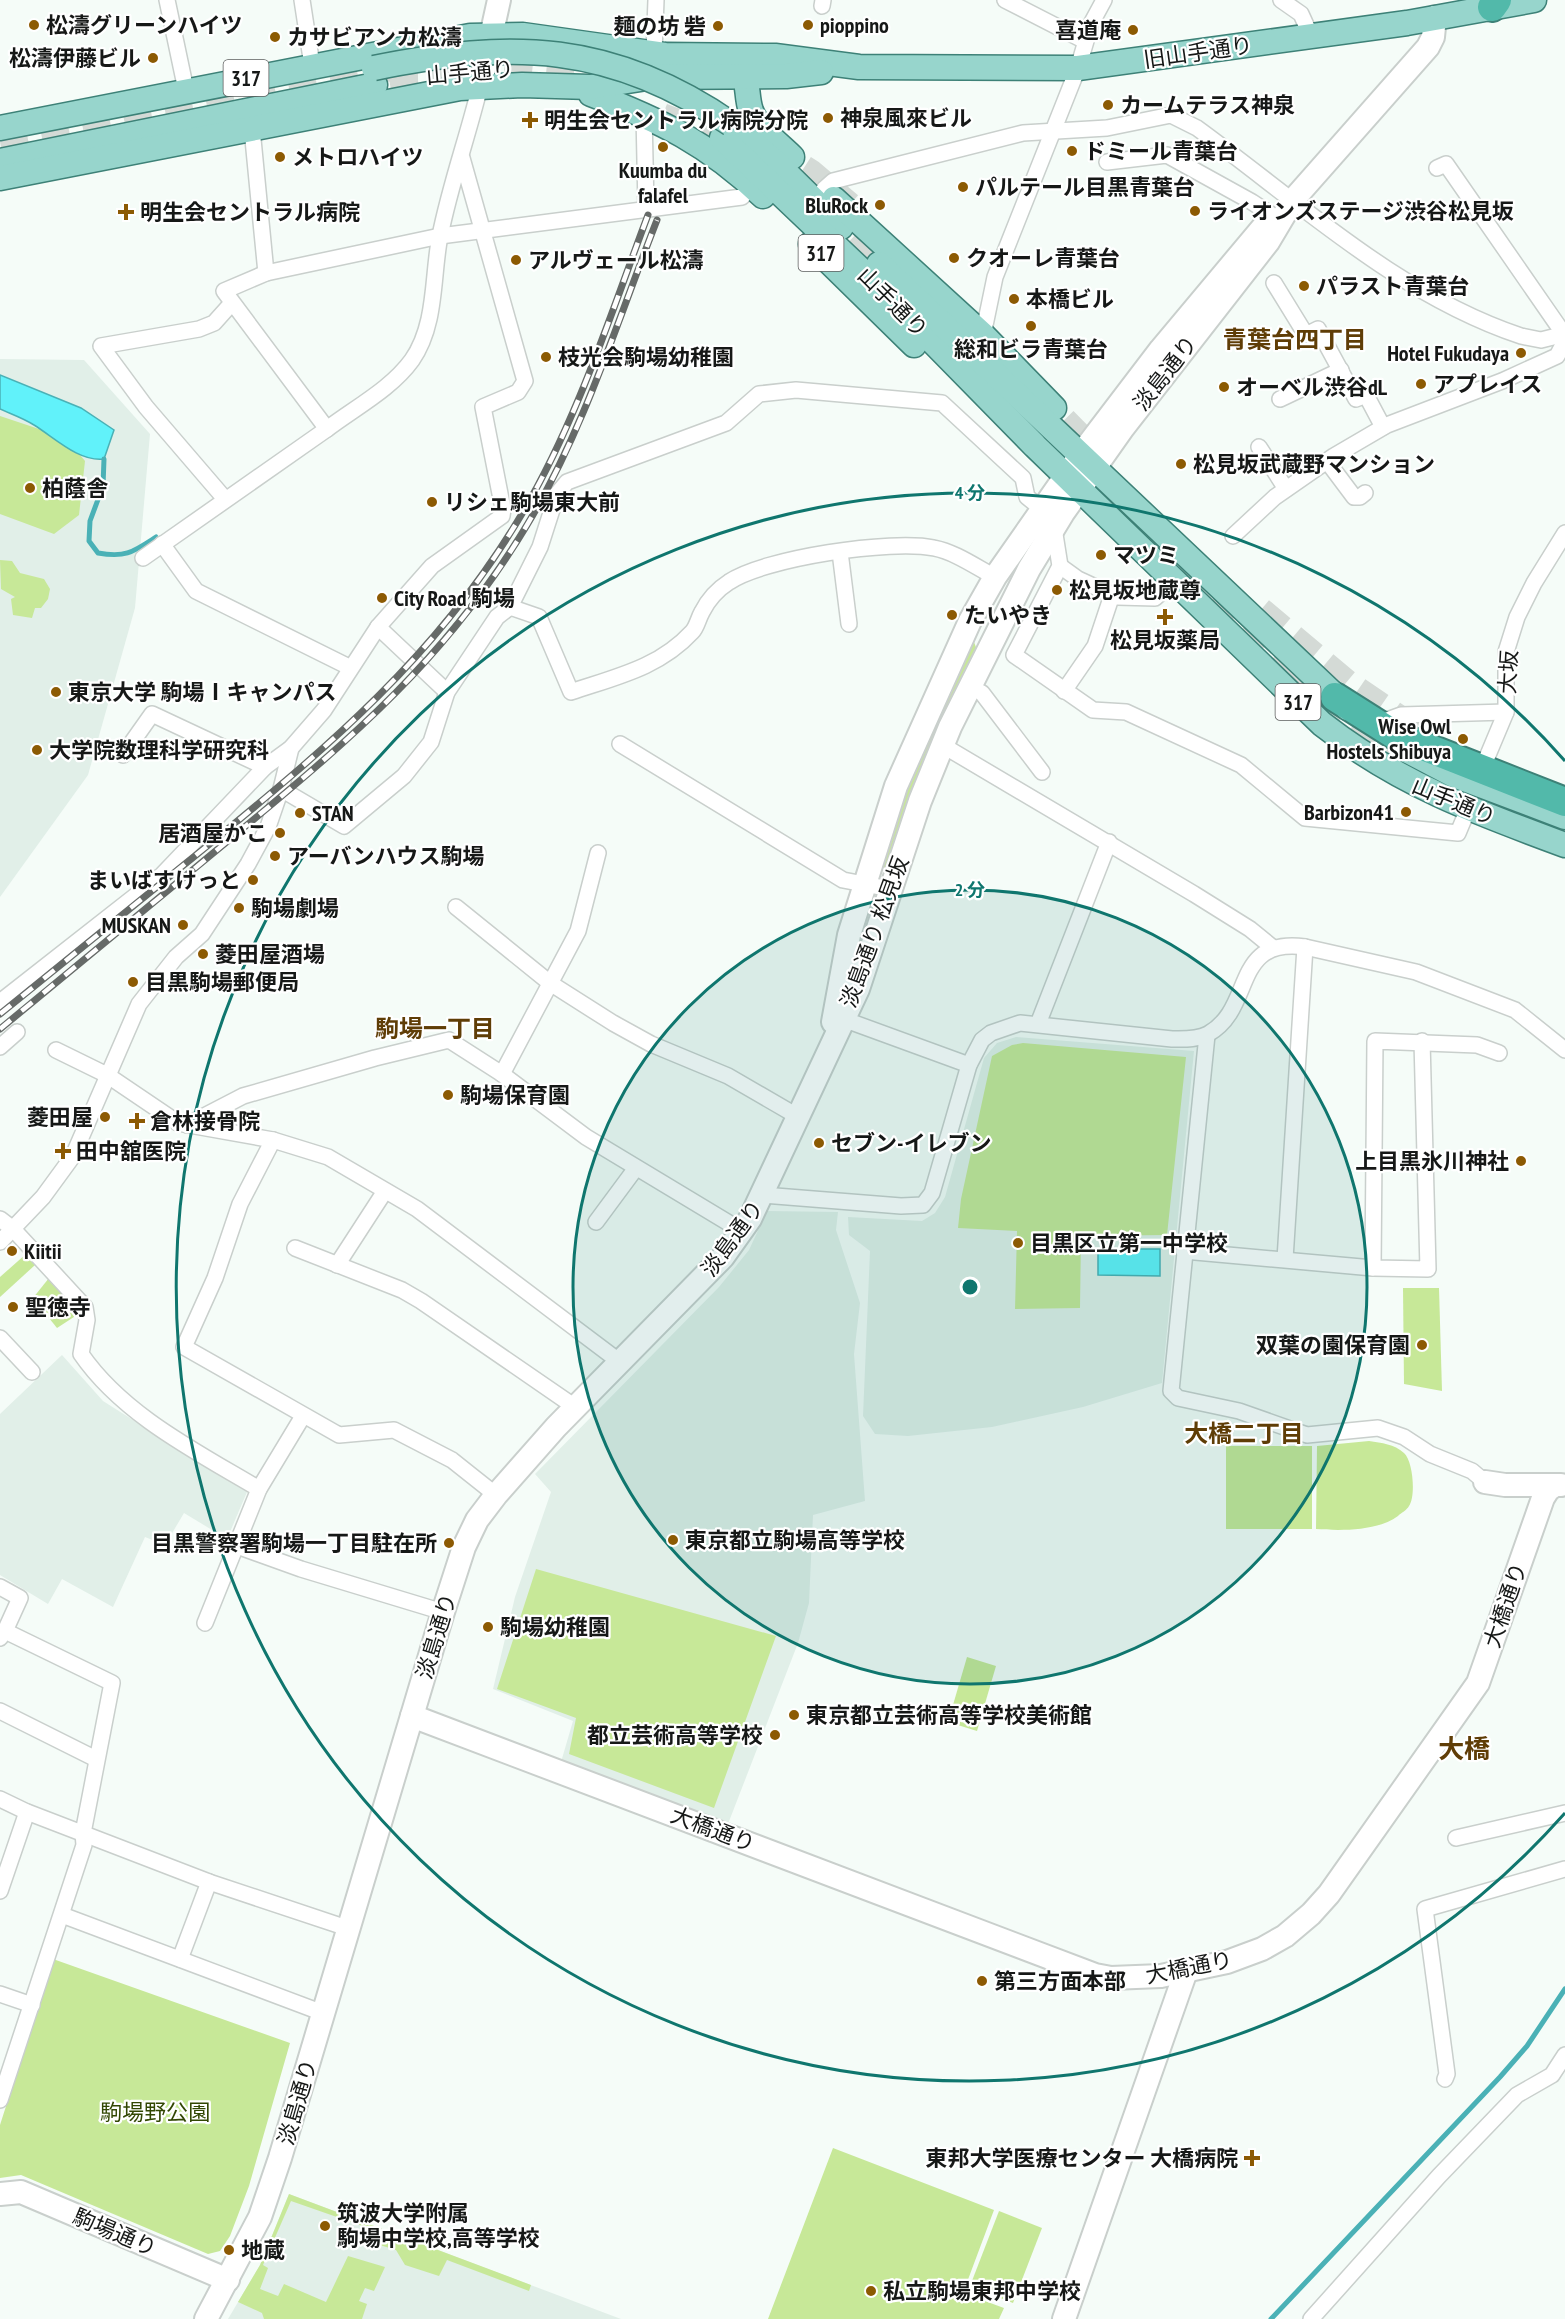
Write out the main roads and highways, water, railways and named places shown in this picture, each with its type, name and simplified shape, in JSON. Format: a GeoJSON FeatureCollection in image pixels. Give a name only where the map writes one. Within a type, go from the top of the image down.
{"type":"FeatureCollection","features":[{"type":"Feature","properties":{"kind":"highway"},"geometry":{"type":"LineString","coordinates":[[1335,698],[1375,725],[1479,777],[1565,802]]}},
{"type":"Feature","properties":{"kind":"main road"},"geometry":{"type":"LineString","coordinates":[[480,86],[499,0]]}},
{"type":"Feature","properties":{"kind":"main road","name":"旧山手通り"},"geometry":{"type":"LineString","coordinates":[[659,54],[775,56],[859,67],[1078,68],[1311,36],[1436,9],[1534,0]]}},
{"type":"Feature","properties":{"kind":"main road","name":"淡島通り"},"geometry":{"type":"LineString","coordinates":[[1088,460],[1161,349],[1257,231],[1293,200],[1428,47],[1433,37],[1436,9]]}},
{"type":"Feature","properties":{"kind":"main road","name":"317"},"geometry":{"type":"LineString","coordinates":[[0,128],[448,39],[493,34],[545,37],[659,54],[676,65],[736,66],[746,75],[748,102],[754,118],[824,189],[983,335],[1062,417],[1088,460]]}},
{"type":"Feature","properties":{"kind":"main road","name":"山手通り"},"geometry":{"type":"LineString","coordinates":[[0,144],[374,77],[428,74],[478,67],[555,69],[606,81],[657,100],[727,131],[775,162],[1335,698],[1387,738],[1418,757],[1479,777],[1565,817]]}},
{"type":"Feature","properties":{"kind":"main road","name":"旧山手通り"},"geometry":{"type":"LineString","coordinates":[[746,75],[786,76],[859,67]]}},
{"type":"Feature","properties":{"kind":"main road","name":"317"},"geometry":{"type":"LineString","coordinates":[[0,178],[414,95],[480,86],[590,87],[654,77],[746,75]]}},
{"type":"Feature","properties":{"kind":"main road","name":"山手通り"},"geometry":{"type":"LineString","coordinates":[[0,161],[374,77]]}},
{"type":"Feature","properties":{"kind":"main road","name":"317"},"geometry":{"type":"LineString","coordinates":[[590,87],[591,94],[644,114],[688,137],[752,186],[998,425],[1035,447]]}},
{"type":"Feature","properties":{"kind":"main road","name":"山手通り"},"geometry":{"type":"LineString","coordinates":[[727,131],[1035,447],[1301,704],[1345,741],[1393,773],[1468,809],[1565,845]]}},
{"type":"Feature","properties":{"kind":"main road","name":"淡島通り"},"geometry":{"type":"LineString","coordinates":[[1072,481],[1268,242],[1293,200]]}},
{"type":"Feature","properties":{"kind":"main road","name":"淡島通り 松見坂"},"geometry":{"type":"LineString","coordinates":[[830,1044],[849,935],[896,786],[916,737],[970,621],[995,577],[1048,519],[1072,481]]}},
{"type":"Feature","properties":{"kind":"main road","name":"淡島通り 松見坂"},"geometry":{"type":"LineString","coordinates":[[830,1044],[858,989],[890,889],[942,745],[969,686],[1029,569],[1048,519]]}},
{"type":"Feature","properties":{"kind":"main road","name":"淡島通り"},"geometry":{"type":"LineString","coordinates":[[206,2319],[260,2217],[442,1612],[464,1547],[477,1520],[518,1467],[702,1280],[742,1231],[763,1195],[830,1044]]}},
{"type":"Feature","properties":{"kind":"main road"},"geometry":{"type":"LineString","coordinates":[[1485,1482],[1505,1485],[1560,1485]]}},
{"type":"Feature","properties":{"kind":"main road","name":"大橋通り"},"geometry":{"type":"LineString","coordinates":[[412,1716],[1095,1975],[1111,1978],[1186,1971],[1227,1962],[1262,1949],[1285,1936],[1329,1894],[1478,1683],[1540,1506],[1548,1490],[1560,1485]]}},
{"type":"Feature","properties":{"kind":"main road"},"geometry":{"type":"LineString","coordinates":[[1064,2319],[1186,1971]]}},
{"type":"Feature","properties":{"kind":"main road","name":"駒場通り"},"geometry":{"type":"LineString","coordinates":[[0,2194],[21,2192],[228,2280]]}},
{"type":"Feature","properties":{"kind":"water"},"geometry":{"type":"Polygon","coordinates":[[[0,375],[81,408],[114,430],[104,459],[85,457],[76,453],[30,423],[0,409],[0,375]]]}},
{"type":"Feature","properties":{"kind":"water"},"geometry":{"type":"Polygon","coordinates":[[[1098,1249],[1160,1249],[1160,1276],[1098,1275],[1098,1249]]]}},
{"type":"Feature","properties":{"kind":"waterway"},"geometry":{"type":"LineString","coordinates":[[104,459],[103,486],[90,521],[89,541],[98,553],[116,555],[135,550],[156,537]]}},
{"type":"Feature","properties":{"kind":"waterway"},"geometry":{"type":"LineString","coordinates":[[1271,2319],[1500,2077],[1527,2046],[1565,1989]]}},
{"type":"Feature","properties":{"kind":"tunnel"},"geometry":{"type":"LineString","coordinates":[[505,62],[568,69],[630,85]]}},
{"type":"Feature","properties":{"kind":"tunnel"},"geometry":{"type":"LineString","coordinates":[[0,142],[402,65]]}},
{"type":"Feature","properties":{"kind":"tunnel"},"geometry":{"type":"LineString","coordinates":[[349,94],[418,83],[467,82]]}},
{"type":"Feature","properties":{"kind":"tunnel"},"geometry":{"type":"LineString","coordinates":[[662,117],[704,133],[743,153]]}},
{"type":"Feature","properties":{"kind":"tunnel"},"geometry":{"type":"LineString","coordinates":[[768,146],[810,173],[849,206]]}},
{"type":"Feature","properties":{"kind":"tunnel"},"geometry":{"type":"LineString","coordinates":[[823,208],[901,282]]}},
{"type":"Feature","properties":{"kind":"tunnel"},"geometry":{"type":"LineString","coordinates":[[1034,391],[1107,465]]}},
{"type":"Feature","properties":{"kind":"tunnel"},"geometry":{"type":"LineString","coordinates":[[1124,510],[1250,634],[1300,676]]}},
{"type":"Feature","properties":{"kind":"tunnel"},"geometry":{"type":"LineString","coordinates":[[1260,611],[1346,683],[1418,732]]}},
{"type":"Feature","properties":{"kind":"tunnel"},"geometry":{"type":"LineString","coordinates":[[1286,675],[1363,737],[1449,788]]}},
{"type":"Feature","properties":{"kind":"railway"},"geometry":{"type":"LineString","coordinates":[[0,1014],[293,775],[378,696],[455,611],[523,512],[560,441],[592,366],[648,215]]}},
{"type":"Feature","properties":{"kind":"railway"},"geometry":{"type":"LineString","coordinates":[[0,1029],[319,764],[358,729],[431,656],[497,572],[547,489],[583,414],[657,220]]}},
{"type":"Feature","properties":{"kind":"place","name":"松濤グリーンハイツ"},"geometry":{"type":"Point","coordinates":[34,25]}},
{"type":"Feature","properties":{"kind":"place","name":"pioppino"},"geometry":{"type":"Point","coordinates":[808,25]}},
{"type":"Feature","properties":{"kind":"place","name":"麺の坊 砦"},"geometry":{"type":"Point","coordinates":[718,26]}},
{"type":"Feature","properties":{"kind":"place","name":"喜道庵"},"geometry":{"type":"Point","coordinates":[1133,30]}},
{"type":"Feature","properties":{"kind":"place","name":"カサビアンカ松濤"},"geometry":{"type":"Point","coordinates":[275,37]}},
{"type":"Feature","properties":{"kind":"place","name":"松濤伊藤ビル"},"geometry":{"type":"Point","coordinates":[153,58]}},
{"type":"Feature","properties":{"kind":"place","name":"カームテラス神泉"},"geometry":{"type":"Point","coordinates":[1108,105]}},
{"type":"Feature","properties":{"kind":"place","name":"神泉風來ビル"},"geometry":{"type":"Point","coordinates":[828,118]}},
{"type":"Feature","properties":{"kind":"place","name":"明生会セントラル病院分院"},"geometry":{"type":"Point","coordinates":[530,120]}},
{"type":"Feature","properties":{"kind":"place","name":"Kuumba du falafel"},"geometry":{"type":"Point","coordinates":[663,147]}},
{"type":"Feature","properties":{"kind":"place","name":"ドミール青葉台"},"geometry":{"type":"Point","coordinates":[1072,151]}},
{"type":"Feature","properties":{"kind":"place","name":"メトロハイツ"},"geometry":{"type":"Point","coordinates":[280,157]}},
{"type":"Feature","properties":{"kind":"place","name":"パルテール目黒青葉台"},"geometry":{"type":"Point","coordinates":[963,187]}},
{"type":"Feature","properties":{"kind":"place","name":"BluRock"},"geometry":{"type":"Point","coordinates":[880,205]}},
{"type":"Feature","properties":{"kind":"place","name":"ライオンズステージ渋谷松見坂"},"geometry":{"type":"Point","coordinates":[1195,211]}},
{"type":"Feature","properties":{"kind":"place","name":"明生会セントラル病院"},"geometry":{"type":"Point","coordinates":[126,212]}},
{"type":"Feature","properties":{"kind":"place","name":"クオーレ青葉台"},"geometry":{"type":"Point","coordinates":[954,258]}},
{"type":"Feature","properties":{"kind":"place","name":"アルヴェール松濤"},"geometry":{"type":"Point","coordinates":[516,260]}},
{"type":"Feature","properties":{"kind":"place","name":"パラスト青葉台"},"geometry":{"type":"Point","coordinates":[1304,286]}},
{"type":"Feature","properties":{"kind":"place","name":"本橋ビル"},"geometry":{"type":"Point","coordinates":[1014,299]}},
{"type":"Feature","properties":{"kind":"place","name":"総和ビラ青葉台"},"geometry":{"type":"Point","coordinates":[1031,326]}},
{"type":"Feature","properties":{"kind":"place","name":"Hotel Fukudaya"},"geometry":{"type":"Point","coordinates":[1521,353]}},
{"type":"Feature","properties":{"kind":"place","name":"枝光会駒場幼稚園"},"geometry":{"type":"Point","coordinates":[546,357]}},
{"type":"Feature","properties":{"kind":"place","name":"アプレイス"},"geometry":{"type":"Point","coordinates":[1421,384]}},
{"type":"Feature","properties":{"kind":"place","name":"オーベル渋谷dL"},"geometry":{"type":"Point","coordinates":[1224,387]}},
{"type":"Feature","properties":{"kind":"place","name":"松見坂武蔵野マンション"},"geometry":{"type":"Point","coordinates":[1181,464]}},
{"type":"Feature","properties":{"kind":"place","name":"柏蔭舎"},"geometry":{"type":"Point","coordinates":[30,488]}},
{"type":"Feature","properties":{"kind":"place","name":"リシェ駒場東大前"},"geometry":{"type":"Point","coordinates":[432,502]}},
{"type":"Feature","properties":{"kind":"place","name":"マツミ"},"geometry":{"type":"Point","coordinates":[1101,555]}},
{"type":"Feature","properties":{"kind":"place","name":"松見坂地蔵尊"},"geometry":{"type":"Point","coordinates":[1057,590]}},
{"type":"Feature","properties":{"kind":"place","name":"City Road 駒場"},"geometry":{"type":"Point","coordinates":[382,598]}},
{"type":"Feature","properties":{"kind":"place","name":"たいやき"},"geometry":{"type":"Point","coordinates":[952,615]}},
{"type":"Feature","properties":{"kind":"place","name":"松見坂薬局"},"geometry":{"type":"Point","coordinates":[1165,617]}},
{"type":"Feature","properties":{"kind":"place","name":"東京大学 駒場Ⅰキャンパス"},"geometry":{"type":"Point","coordinates":[56,692]}},
{"type":"Feature","properties":{"kind":"place","name":"Wise Owl Hostels Shibuya"},"geometry":{"type":"Point","coordinates":[1463,739]}},
{"type":"Feature","properties":{"kind":"place","name":"大学院数理科学研究科"},"geometry":{"type":"Point","coordinates":[37,750]}},
{"type":"Feature","properties":{"kind":"place","name":"Barbizon41"},"geometry":{"type":"Point","coordinates":[1406,812]}},
{"type":"Feature","properties":{"kind":"place","name":"STAN"},"geometry":{"type":"Point","coordinates":[300,813]}},
{"type":"Feature","properties":{"kind":"place","name":"居酒屋かこ"},"geometry":{"type":"Point","coordinates":[280,833]}},
{"type":"Feature","properties":{"kind":"place","name":"アーバンハウス駒場"},"geometry":{"type":"Point","coordinates":[275,856]}},
{"type":"Feature","properties":{"kind":"place","name":"まいばすけっと"},"geometry":{"type":"Point","coordinates":[253,880]}},
{"type":"Feature","properties":{"kind":"place","name":"駒場劇場"},"geometry":{"type":"Point","coordinates":[239,908]}},
{"type":"Feature","properties":{"kind":"place","name":"MUSKAN"},"geometry":{"type":"Point","coordinates":[183,925]}},
{"type":"Feature","properties":{"kind":"place","name":"菱田屋酒場"},"geometry":{"type":"Point","coordinates":[203,954]}},
{"type":"Feature","properties":{"kind":"place","name":"目黒駒場郵便局"},"geometry":{"type":"Point","coordinates":[133,982]}},
{"type":"Feature","properties":{"kind":"place","name":"駒場保育園"},"geometry":{"type":"Point","coordinates":[448,1095]}},
{"type":"Feature","properties":{"kind":"place","name":"菱田屋"},"geometry":{"type":"Point","coordinates":[105,1117]}},
{"type":"Feature","properties":{"kind":"place","name":"倉林接骨院"},"geometry":{"type":"Point","coordinates":[137,1121]}},
{"type":"Feature","properties":{"kind":"place","name":"セブン-イレブン"},"geometry":{"type":"Point","coordinates":[819,1143]}},
{"type":"Feature","properties":{"kind":"place","name":"田中舘医院"},"geometry":{"type":"Point","coordinates":[63,1151]}},
{"type":"Feature","properties":{"kind":"place","name":"上目黒氷川神社"},"geometry":{"type":"Point","coordinates":[1521,1161]}},
{"type":"Feature","properties":{"kind":"place","name":"目黒区立第一中学校"},"geometry":{"type":"Point","coordinates":[1018,1243]}},
{"type":"Feature","properties":{"kind":"place","name":"Kiitii"},"geometry":{"type":"Point","coordinates":[12,1251]}},
{"type":"Feature","properties":{"kind":"place","name":"聖徳寺"},"geometry":{"type":"Point","coordinates":[13,1307]}},
{"type":"Feature","properties":{"kind":"place","name":"双葉の園保育園"},"geometry":{"type":"Point","coordinates":[1422,1345]}},
{"type":"Feature","properties":{"kind":"place","name":"東京都立駒場高等学校"},"geometry":{"type":"Point","coordinates":[673,1540]}},
{"type":"Feature","properties":{"kind":"place","name":"目黒警察署駒場一丁目駐在所"},"geometry":{"type":"Point","coordinates":[449,1543]}},
{"type":"Feature","properties":{"kind":"place","name":"駒場幼稚園"},"geometry":{"type":"Point","coordinates":[488,1627]}},
{"type":"Feature","properties":{"kind":"place","name":"東京都立芸術高等学校美術館"},"geometry":{"type":"Point","coordinates":[794,1715]}},
{"type":"Feature","properties":{"kind":"place","name":"都立芸術高等学校"},"geometry":{"type":"Point","coordinates":[775,1735]}},
{"type":"Feature","properties":{"kind":"place","name":"第三方面本部"},"geometry":{"type":"Point","coordinates":[982,1981]}},
{"type":"Feature","properties":{"kind":"place","name":"東邦大学医療センター 大橋病院"},"geometry":{"type":"Point","coordinates":[1252,2158]}},
{"type":"Feature","properties":{"kind":"place","name":"筑波大学附属 駒場中学校,高等学校"},"geometry":{"type":"Point","coordinates":[325,2226]}},
{"type":"Feature","properties":{"kind":"place","name":"地蔵"},"geometry":{"type":"Point","coordinates":[229,2250]}},
{"type":"Feature","properties":{"kind":"place","name":"私立駒場東邦中学校"},"geometry":{"type":"Point","coordinates":[871,2291]}},
{"type":"Feature","properties":{"kind":"district","name":"青葉台四丁目"},"geometry":{"type":"Point","coordinates":[1295,339]}},
{"type":"Feature","properties":{"kind":"district","name":"駒場一丁目"},"geometry":{"type":"Point","coordinates":[435,1028]}},
{"type":"Feature","properties":{"kind":"district","name":"大橋二丁目"},"geometry":{"type":"Point","coordinates":[1244,1433]}},
{"type":"Feature","properties":{"kind":"district","name":"大橋"},"geometry":{"type":"Point","coordinates":[1464,1748]}},
{"type":"Feature","properties":{"kind":"park label","name":"駒場野公園"},"geometry":{"type":"Point","coordinates":[155,2112]}}]}
